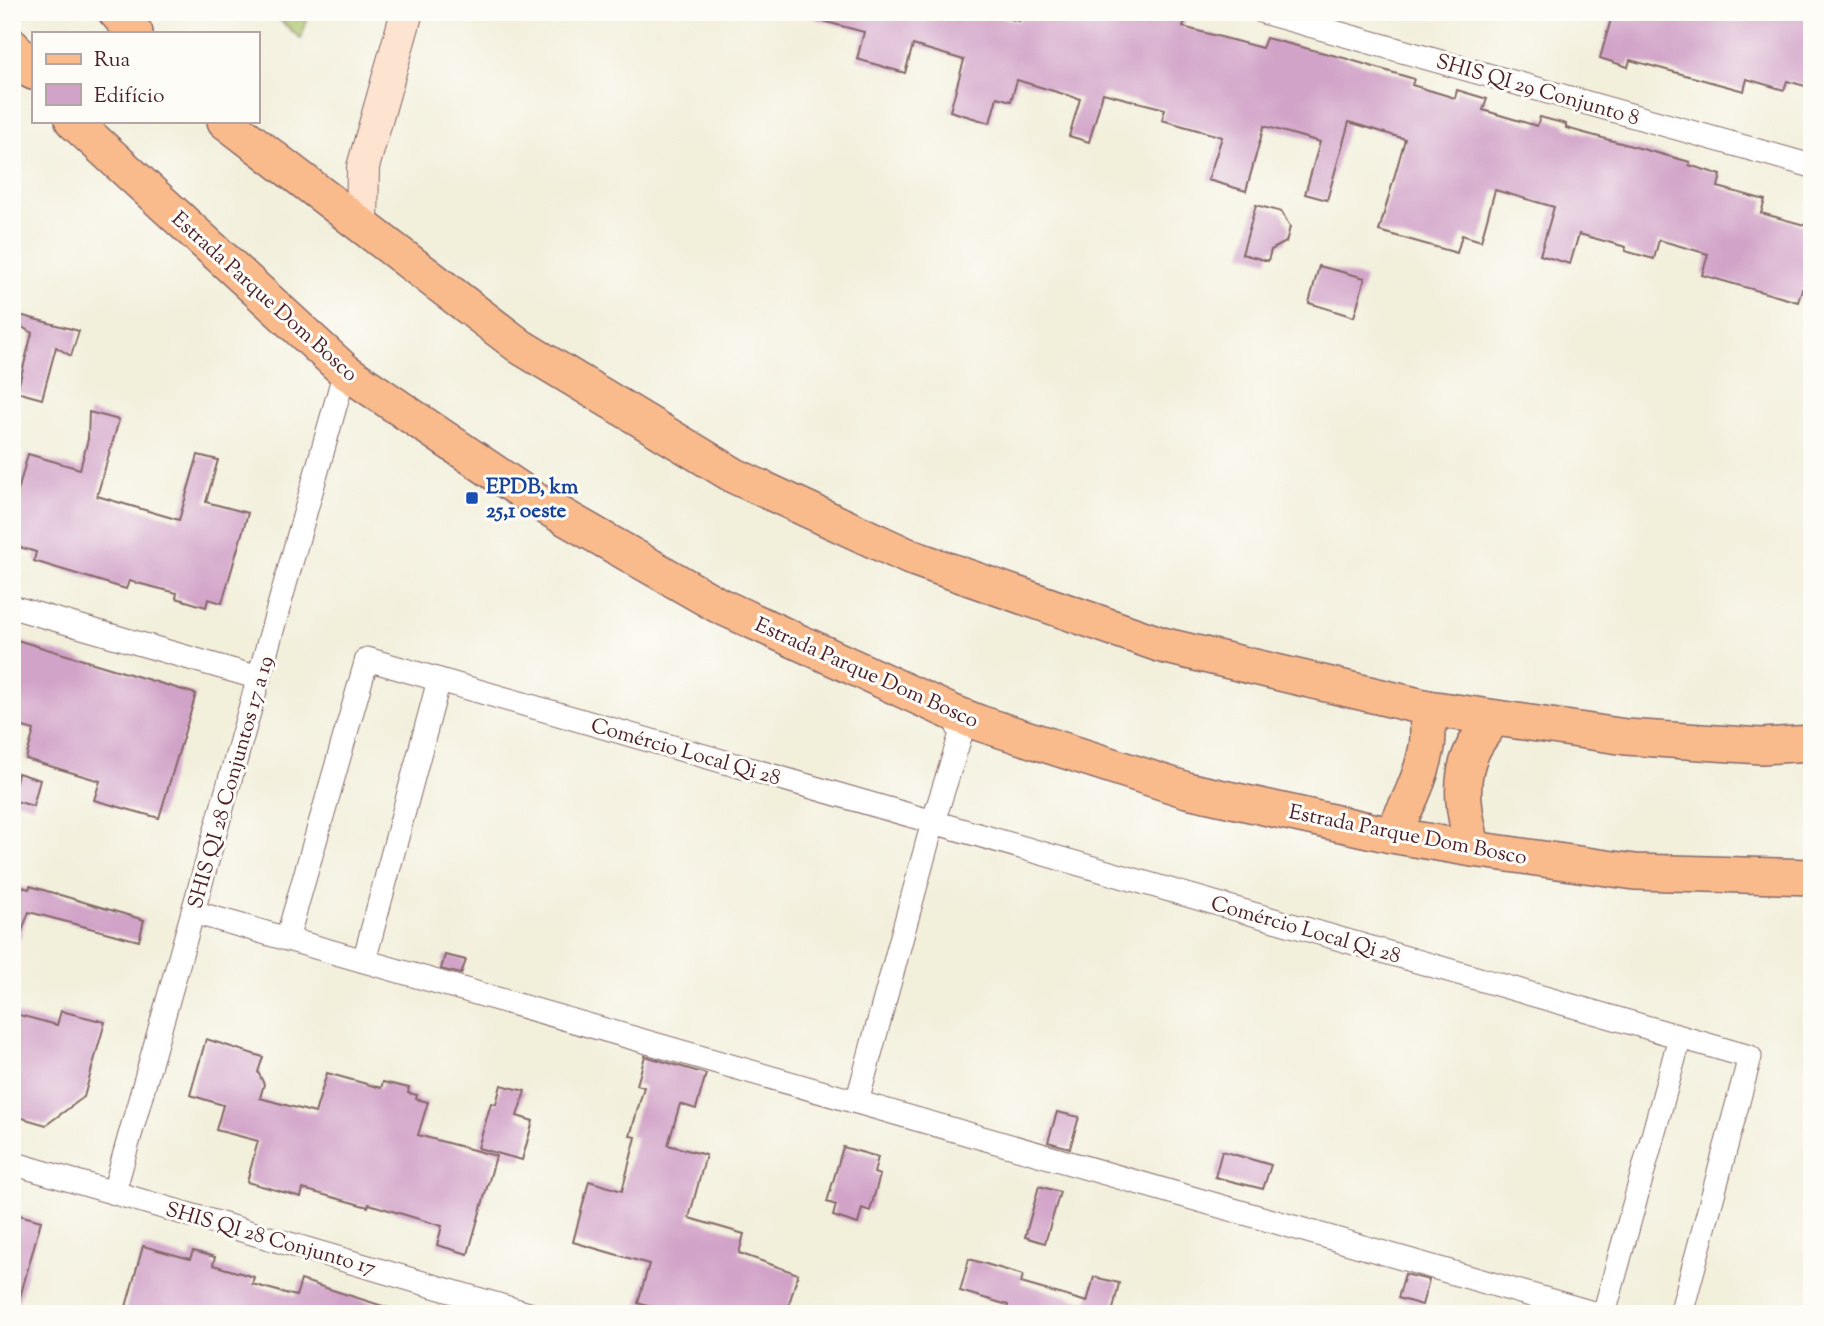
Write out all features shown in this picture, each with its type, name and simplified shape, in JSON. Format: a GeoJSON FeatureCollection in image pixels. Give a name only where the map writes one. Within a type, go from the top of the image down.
{"type":"FeatureCollection","features":[{"type":"Feature","properties":{"kind":"main road"},"geometry":{"type":"LineString","coordinates":[[116,12],[134,32]]}},
{"type":"Feature","properties":{"kind":"main road"},"geometry":{"type":"LineString","coordinates":[[12,46],[32,71]]}},
{"type":"Feature","properties":{"kind":"main road","name":"Estrada Parque Dom Bosco"},"geometry":{"type":"LineString","coordinates":[[74,122],[345,371],[538,502],[718,605],[964,723],[1187,790],[1391,835],[1635,872],[1812,877]]}},
{"type":"Feature","properties":{"kind":"main road"},"geometry":{"type":"LineString","coordinates":[[226,122],[521,347],[735,475],[910,556],[1162,645],[1428,708],[1640,738],[1761,746],[1812,743]]}},
{"type":"Feature","properties":{"kind":"main road"},"geometry":{"type":"LineString","coordinates":[[1391,835],[1409,804],[1417,782],[1427,746],[1428,708]]}},
{"type":"Feature","properties":{"kind":"main road"},"geometry":{"type":"LineString","coordinates":[[1473,849],[1464,811],[1465,779],[1472,751],[1494,718]]}},
{"type":"Feature","properties":{"kind":"street"},"geometry":{"type":"LineString","coordinates":[[362,225],[363,167],[407,12]]}},
{"type":"Feature","properties":{"kind":"street","name":"SHIS QI 29 Conjunto 8"},"geometry":{"type":"LineString","coordinates":[[1264,12],[1812,166]]}},
{"type":"Feature","properties":{"kind":"street"},"geometry":{"type":"LineString","coordinates":[[324,196],[363,167]]}},
{"type":"Feature","properties":{"kind":"street","name":"SHIS QI 28 Conjuntos 17 a 19"},"geometry":{"type":"LineString","coordinates":[[114,1192],[345,371]]}},
{"type":"Feature","properties":{"kind":"street"},"geometry":{"type":"LineString","coordinates":[[12,607],[259,678]]}},
{"type":"Feature","properties":{"kind":"street","name":"Comércio Local Qi 28"},"geometry":{"type":"LineString","coordinates":[[287,939],[367,659],[1750,1057],[1681,1314]]}},
{"type":"Feature","properties":{"kind":"street"},"geometry":{"type":"LineString","coordinates":[[364,961],[439,680]]}},
{"type":"Feature","properties":{"kind":"street"},"geometry":{"type":"LineString","coordinates":[[857,1101],[933,822],[964,723]]}},
{"type":"Feature","properties":{"kind":"street"},"geometry":{"type":"LineString","coordinates":[[193,912],[1597,1314]]}},
{"type":"Feature","properties":{"kind":"street"},"geometry":{"type":"LineString","coordinates":[[1604,1314],[1680,1037]]}},
{"type":"Feature","properties":{"kind":"street","name":"SHIS QI 28 Conjunto 17"},"geometry":{"type":"LineString","coordinates":[[12,1163],[530,1314]]}},
{"type":"Feature","properties":{"kind":"green space"},"geometry":{"type":"Polygon","coordinates":[[[271,12],[309,12],[301,39],[271,12]]]}},
{"type":"Feature","properties":{"kind":"building"},"geometry":{"type":"Polygon","coordinates":[[[816,12],[983,12],[1019,21],[1021,12],[1188,12],[1183,27],[1262,48],[1266,38],[1344,58],[1414,79],[1412,85],[1455,98],[1457,90],[1487,99],[1483,110],[1537,126],[1540,117],[1566,124],[1566,128],[1690,162],[1689,165],[1721,175],[1718,187],[1765,200],[1761,213],[1812,227],[1812,292],[1802,289],[1798,302],[1702,275],[1708,254],[1659,240],[1654,259],[1625,251],[1626,247],[1579,234],[1570,264],[1540,255],[1554,207],[1495,190],[1481,241],[1462,235],[1457,253],[1379,231],[1405,139],[1349,122],[1327,200],[1305,194],[1320,142],[1264,126],[1246,191],[1208,180],[1222,137],[1162,120],[1165,109],[1103,93],[1089,142],[1069,136],[1080,99],[1017,80],[1011,101],[997,97],[990,123],[950,111],[964,60],[913,45],[905,73],[857,59],[864,32],[815,19],[816,12]]]}},
{"type":"Feature","properties":{"kind":"building"},"geometry":{"type":"Polygon","coordinates":[[[1613,12],[1707,12],[1731,19],[1733,12],[1812,12],[1812,88],[1787,81],[1784,90],[1747,79],[1744,91],[1630,60],[1628,67],[1600,58],[1613,12]]]}},
{"type":"Feature","properties":{"kind":"building"},"geometry":{"type":"Polygon","coordinates":[[[1256,205],[1282,212],[1290,227],[1286,242],[1271,250],[1268,261],[1242,254],[1256,205]]]}},
{"type":"Feature","properties":{"kind":"building"},"geometry":{"type":"Polygon","coordinates":[[[1319,266],[1365,278],[1354,317],[1309,303],[1319,266]]]}},
{"type":"Feature","properties":{"kind":"building"},"geometry":{"type":"Polygon","coordinates":[[[12,313],[79,331],[71,356],[56,347],[42,399],[17,392],[32,333],[12,321],[12,313]]]}},
{"type":"Feature","properties":{"kind":"building"},"geometry":{"type":"Polygon","coordinates":[[[89,412],[119,420],[97,496],[179,520],[198,455],[218,460],[206,502],[248,513],[222,603],[208,599],[206,607],[176,598],[177,593],[129,581],[126,589],[34,561],[36,552],[12,545],[12,513],[28,454],[80,469],[88,439],[89,412]]]}},
{"type":"Feature","properties":{"kind":"building"},"geometry":{"type":"Polygon","coordinates":[[[17,640],[196,694],[159,818],[94,800],[100,781],[26,759],[34,730],[12,724],[12,657],[17,640]]]}},
{"type":"Feature","properties":{"kind":"building"},"geometry":{"type":"Polygon","coordinates":[[[18,773],[40,780],[33,806],[12,800],[18,773]]]}},
{"type":"Feature","properties":{"kind":"building"},"geometry":{"type":"Polygon","coordinates":[[[12,884],[29,889],[30,886],[144,920],[139,941],[29,912],[15,950],[12,950],[12,884]]]}},
{"type":"Feature","properties":{"kind":"building"},"geometry":{"type":"Polygon","coordinates":[[[445,955],[466,960],[461,974],[441,969],[445,955]]]}},
{"type":"Feature","properties":{"kind":"building"},"geometry":{"type":"Polygon","coordinates":[[[61,1011],[105,1022],[84,1097],[46,1125],[12,1115],[12,1013],[57,1025],[61,1011]]]}},
{"type":"Feature","properties":{"kind":"building"},"geometry":{"type":"Polygon","coordinates":[[[206,1039],[263,1057],[258,1072],[264,1084],[260,1098],[315,1113],[327,1073],[381,1088],[383,1082],[409,1088],[408,1093],[417,1095],[416,1099],[428,1102],[418,1135],[496,1156],[468,1254],[437,1245],[442,1226],[369,1204],[368,1207],[303,1189],[301,1197],[247,1182],[258,1141],[216,1130],[223,1105],[190,1095],[206,1039]]]}},
{"type":"Feature","properties":{"kind":"building"},"geometry":{"type":"Polygon","coordinates":[[[645,1056],[706,1074],[696,1109],[680,1104],[668,1145],[706,1155],[689,1218],[744,1234],[739,1253],[798,1274],[786,1314],[655,1314],[656,1309],[638,1303],[649,1264],[573,1242],[589,1181],[622,1191],[636,1137],[630,1136],[644,1087],[637,1085],[645,1056]]]}},
{"type":"Feature","properties":{"kind":"building"},"geometry":{"type":"Polygon","coordinates":[[[501,1085],[525,1091],[517,1116],[533,1121],[522,1160],[478,1148],[491,1103],[496,1104],[501,1085]]]}},
{"type":"Feature","properties":{"kind":"building"},"geometry":{"type":"Polygon","coordinates":[[[1057,1112],[1079,1117],[1070,1148],[1048,1142],[1057,1112]]]}},
{"type":"Feature","properties":{"kind":"building"},"geometry":{"type":"Polygon","coordinates":[[[843,1147],[878,1157],[874,1173],[880,1175],[870,1211],[862,1208],[858,1224],[833,1216],[836,1205],[827,1202],[843,1147]]]}},
{"type":"Feature","properties":{"kind":"building"},"geometry":{"type":"Polygon","coordinates":[[[1222,1151],[1271,1165],[1263,1189],[1215,1177],[1222,1151]]]}},
{"type":"Feature","properties":{"kind":"building"},"geometry":{"type":"Polygon","coordinates":[[[1039,1186],[1060,1192],[1045,1243],[1025,1237],[1039,1186]]]}},
{"type":"Feature","properties":{"kind":"building"},"geometry":{"type":"Polygon","coordinates":[[[12,1213],[41,1221],[19,1301],[12,1300],[12,1213]]]}},
{"type":"Feature","properties":{"kind":"building"},"geometry":{"type":"Polygon","coordinates":[[[143,1246],[190,1259],[193,1251],[215,1257],[213,1265],[254,1277],[252,1284],[296,1296],[301,1280],[389,1308],[388,1314],[124,1314],[143,1246]]]}},
{"type":"Feature","properties":{"kind":"building"},"geometry":{"type":"Polygon","coordinates":[[[969,1259],[1023,1275],[1021,1283],[1087,1302],[1094,1277],[1119,1283],[1112,1314],[1006,1314],[1008,1305],[960,1291],[969,1259]]]}},
{"type":"Feature","properties":{"kind":"building"},"geometry":{"type":"Polygon","coordinates":[[[1405,1274],[1429,1280],[1422,1305],[1398,1298],[1405,1274]]]}},
{"type":"Feature","properties":{"kind":"place","name":"EPDB, km 25,1 oeste"},"geometry":{"type":"Point","coordinates":[472,498]}}]}
